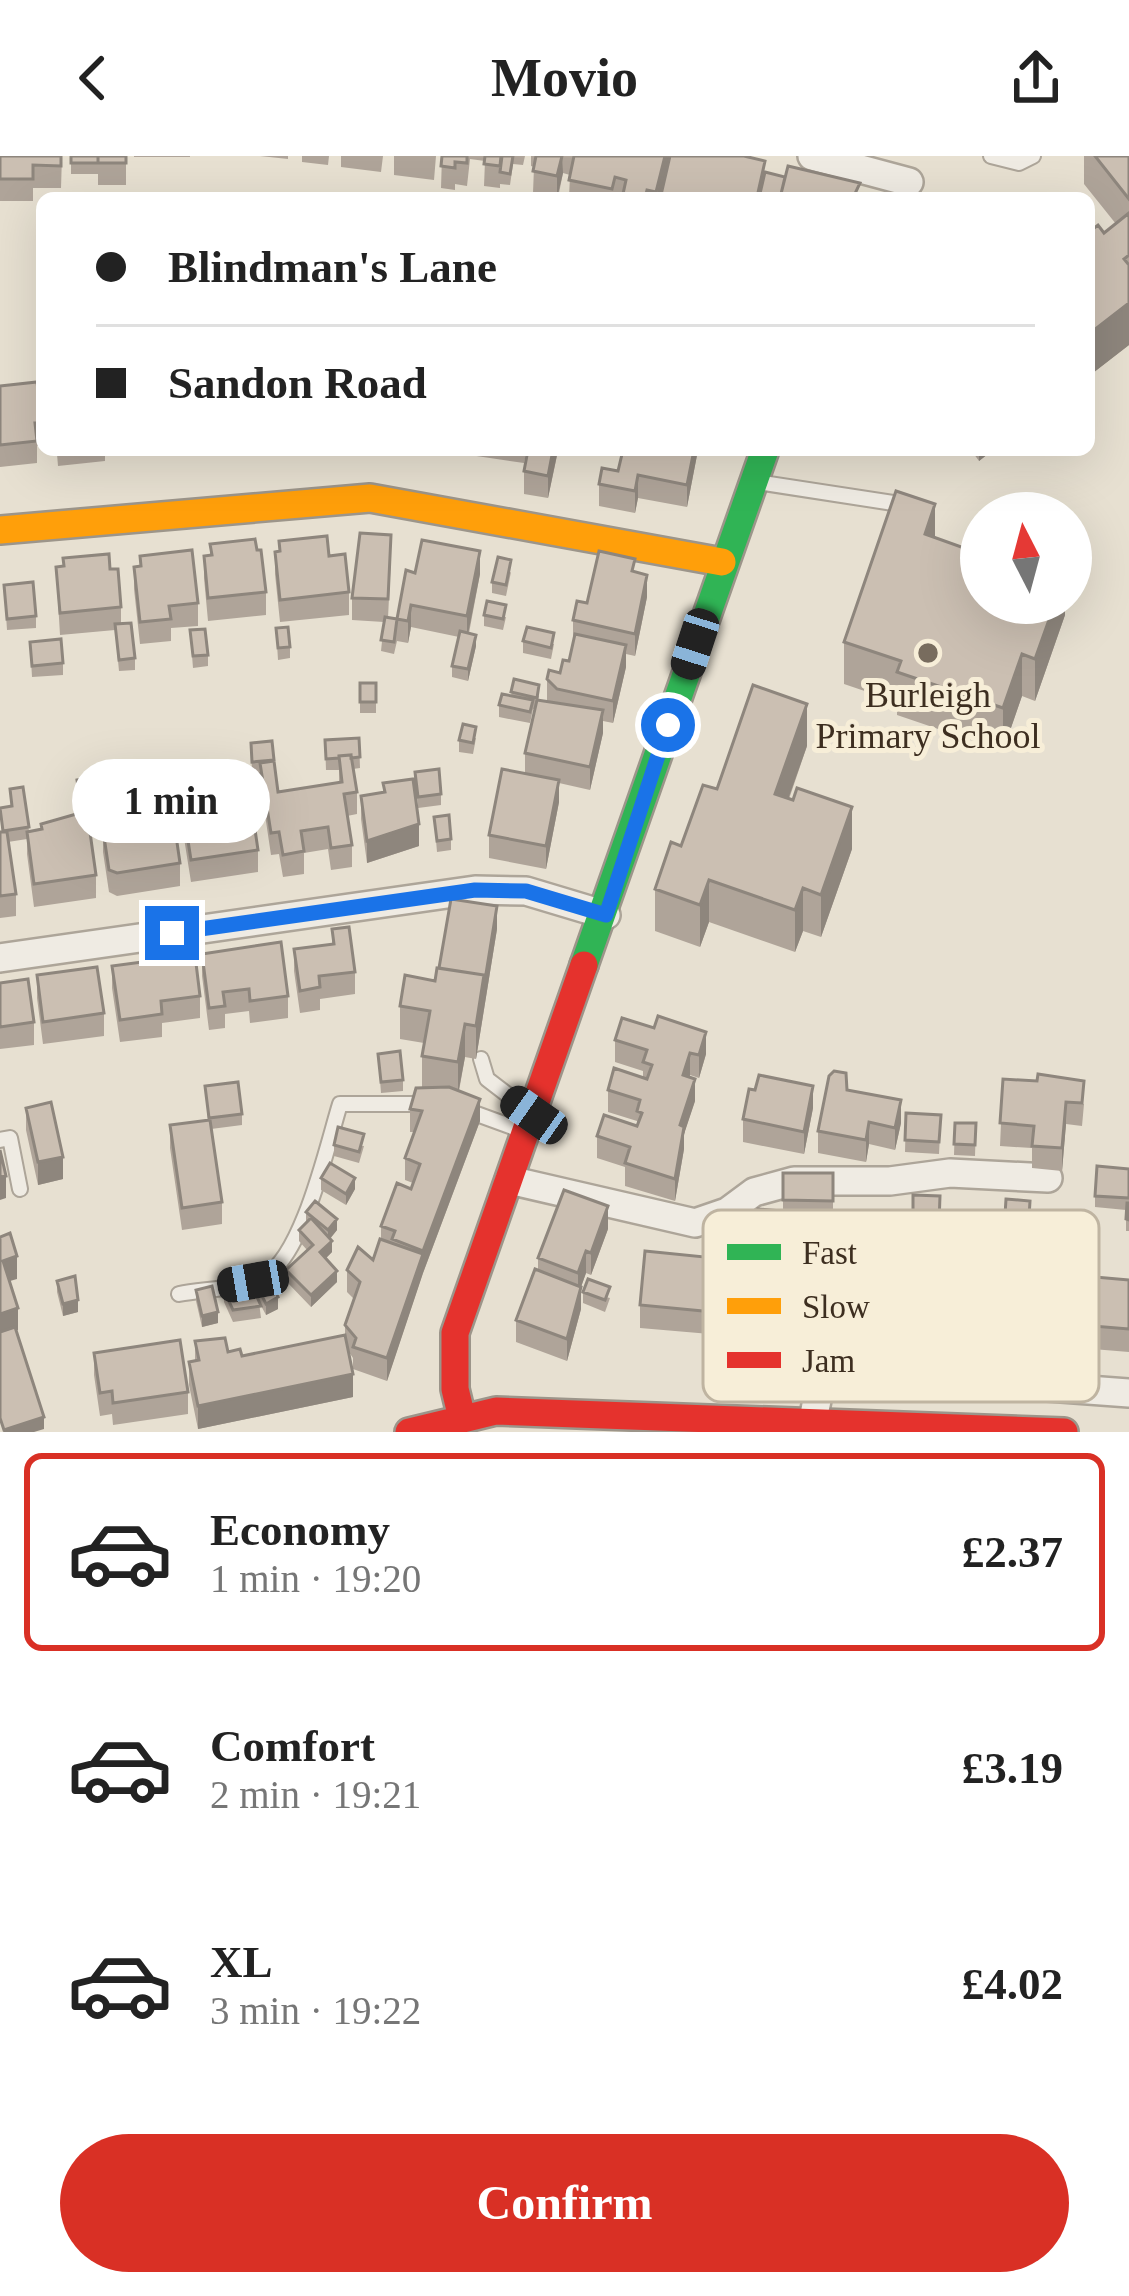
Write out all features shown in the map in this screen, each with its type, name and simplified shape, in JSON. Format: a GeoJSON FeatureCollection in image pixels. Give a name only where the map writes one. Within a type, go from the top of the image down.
{"type":"FeatureCollection","features":[{"type":"Feature","properties":{"kind":"street"},"geometry":{"type":"LineString","coordinates":[[812,156],[910,178]]}},
{"type":"Feature","properties":{"kind":"street"},"geometry":{"type":"LineString","coordinates":[[462,1425],[455,1389],[455,1333],[606,915],[722,562],[762,456]]}},
{"type":"Feature","properties":{"kind":"street"},"geometry":{"type":"LineString","coordinates":[[0,530],[370,498],[722,562]]}},
{"type":"Feature","properties":{"kind":"street"},"geometry":{"type":"LineString","coordinates":[[0,958],[475,890],[526,891],[606,915]]}},
{"type":"Feature","properties":{"kind":"street"},"geometry":{"type":"LineString","coordinates":[[730,1210],[754,1192],[794,1181],[890,1181],[950,1173],[1048,1178]]}},
{"type":"Feature","properties":{"kind":"street"},"geometry":{"type":"LineString","coordinates":[[509,1180],[695,1223],[703,1220]]}},
{"type":"Feature","properties":{"kind":"street"},"geometry":{"type":"LineString","coordinates":[[1099,1391],[1129,1393]]}},
{"type":"Feature","properties":{"kind":"street"},"geometry":{"type":"LineString","coordinates":[[813,1420],[817,1402]]}},
{"type":"Feature","properties":{"kind":"street"},"geometry":{"type":"LineString","coordinates":[[409,1432],[536,1411],[1064,1432]]}},
{"type":"Feature","properties":{"kind":"lane"},"geometry":{"type":"LineString","coordinates":[[991,156],[1019,164],[1033,156]]}},
{"type":"Feature","properties":{"kind":"lane"},"geometry":{"type":"LineString","coordinates":[[752,481],[864,494],[920,508]]}},
{"type":"Feature","properties":{"kind":"lane"},"geometry":{"type":"LineString","coordinates":[[481,1059],[488,1078],[531,1124]]}},
{"type":"Feature","properties":{"kind":"lane"},"geometry":{"type":"LineString","coordinates":[[179,1294],[253,1281],[283,1259],[306,1211],[340,1104],[449,1104],[531,1124]]}},
{"type":"Feature","properties":{"kind":"lane"},"geometry":{"type":"LineString","coordinates":[[0,1140],[10,1138],[20,1189]]}},
{"type":"Feature","properties":{"kind":"building"},"geometry":{"type":"Polygon","coordinates":[[[0,156],[61,156],[61,166],[33,165],[33,179],[0,179],[0,156]]]}},
{"type":"Feature","properties":{"kind":"building"},"geometry":{"type":"Polygon","coordinates":[[[71,156],[98,156],[98,163],[71,163],[71,156]]]}},
{"type":"Feature","properties":{"kind":"building"},"geometry":{"type":"Polygon","coordinates":[[[98,156],[126,156],[126,163],[98,163],[98,156]]]}},
{"type":"Feature","properties":{"kind":"building"},"geometry":{"type":"Polygon","coordinates":[[[442,156],[467,156],[467,163],[441,166],[442,156]]]}},
{"type":"Feature","properties":{"kind":"building"},"geometry":{"type":"Polygon","coordinates":[[[485,156],[501,156],[500,166],[484,164],[485,156]]]}},
{"type":"Feature","properties":{"kind":"building"},"geometry":{"type":"Polygon","coordinates":[[[502,156],[513,156],[510,174],[500,172],[502,156]]]}},
{"type":"Feature","properties":{"kind":"building"},"geometry":{"type":"Polygon","coordinates":[[[536,156],[562,156],[557,176],[533,171],[536,156]]]}},
{"type":"Feature","properties":{"kind":"building"},"geometry":{"type":"Polygon","coordinates":[[[574,156],[665,156],[656,192],[623,192],[626,180],[615,177],[612,189],[569,180],[574,156]]]}},
{"type":"Feature","properties":{"kind":"building"},"geometry":{"type":"Polygon","coordinates":[[[670,156],[744,156],[765,161],[758,192],[662,192],[670,156]]]}},
{"type":"Feature","properties":{"kind":"building"},"geometry":{"type":"Polygon","coordinates":[[[1095,156],[1129,156],[1129,199],[1095,156]]]}},
{"type":"Feature","properties":{"kind":"building"},"geometry":{"type":"Polygon","coordinates":[[[788,166],[860,183],[856,192],[782,192],[788,166]]]}},
{"type":"Feature","properties":{"kind":"building"},"geometry":{"type":"Polygon","coordinates":[[[765,172],[785,177],[781,192],[760,192],[765,172]]]}},
{"type":"Feature","properties":{"kind":"building"},"geometry":{"type":"Polygon","coordinates":[[[1129,213],[1129,255],[1124,259],[1129,265],[1129,303],[1095,329],[1095,227],[1104,233],[1129,213]]]}},
{"type":"Feature","properties":{"kind":"building"},"geometry":{"type":"Polygon","coordinates":[[[36,382],[36,441],[0,445],[0,386],[36,382]]]}},
{"type":"Feature","properties":{"kind":"building"},"geometry":{"type":"Polygon","coordinates":[[[527,456],[552,456],[548,476],[524,471],[527,456]]]}},
{"type":"Feature","properties":{"kind":"building"},"geometry":{"type":"Polygon","coordinates":[[[622,456],[693,456],[687,485],[638,475],[635,491],[599,484],[602,468],[618,471],[622,456]]]}},
{"type":"Feature","properties":{"kind":"building"},"geometry":{"type":"Polygon","coordinates":[[[896,491],[935,504],[925,534],[960,546],[960,624],[1048,624],[1035,659],[1022,654],[1003,708],[897,672],[901,661],[844,642],[896,491]]]}},
{"type":"Feature","properties":{"kind":"building"},"geometry":{"type":"Polygon","coordinates":[[[360,533],[391,535],[388,599],[352,598],[360,533]]]}},
{"type":"Feature","properties":{"kind":"building"},"geometry":{"type":"Polygon","coordinates":[[[327,536],[329,556],[345,554],[349,592],[280,600],[275,552],[280,551],[279,541],[327,536]]]}},
{"type":"Feature","properties":{"kind":"building"},"geometry":{"type":"Polygon","coordinates":[[[255,539],[261,550],[266,592],[208,598],[204,556],[212,555],[210,544],[255,539]]]}},
{"type":"Feature","properties":{"kind":"building"},"geometry":{"type":"Polygon","coordinates":[[[422,540],[480,551],[467,616],[411,605],[408,621],[397,619],[406,570],[415,573],[422,540]]]}},
{"type":"Feature","properties":{"kind":"building"},"geometry":{"type":"Polygon","coordinates":[[[192,550],[198,603],[169,606],[171,619],[140,622],[134,567],[141,566],[140,556],[192,550]]]}},
{"type":"Feature","properties":{"kind":"building"},"geometry":{"type":"Polygon","coordinates":[[[599,551],[635,559],[632,571],[647,575],[635,634],[573,620],[577,601],[587,603],[599,551]]]}},
{"type":"Feature","properties":{"kind":"building"},"geometry":{"type":"Polygon","coordinates":[[[109,554],[110,569],[118,569],[121,607],[60,613],[56,567],[64,566],[63,558],[109,554]]]}},
{"type":"Feature","properties":{"kind":"building"},"geometry":{"type":"Polygon","coordinates":[[[498,557],[511,560],[506,585],[492,582],[498,557]]]}},
{"type":"Feature","properties":{"kind":"building"},"geometry":{"type":"Polygon","coordinates":[[[33,582],[36,616],[7,619],[4,585],[33,582]]]}},
{"type":"Feature","properties":{"kind":"building"},"geometry":{"type":"Polygon","coordinates":[[[487,601],[506,605],[503,619],[484,615],[487,601]]]}},
{"type":"Feature","properties":{"kind":"building"},"geometry":{"type":"Polygon","coordinates":[[[385,617],[397,619],[394,642],[381,640],[385,617]]]}},
{"type":"Feature","properties":{"kind":"building"},"geometry":{"type":"Polygon","coordinates":[[[131,623],[135,658],[119,660],[115,624],[131,623]]]}},
{"type":"Feature","properties":{"kind":"building"},"geometry":{"type":"Polygon","coordinates":[[[288,627],[290,647],[278,648],[276,628],[288,627]]]}},
{"type":"Feature","properties":{"kind":"building"},"geometry":{"type":"Polygon","coordinates":[[[527,627],[554,633],[551,648],[523,641],[527,627]]]}},
{"type":"Feature","properties":{"kind":"building"},"geometry":{"type":"Polygon","coordinates":[[[205,629],[208,655],[193,656],[190,630],[205,629]]]}},
{"type":"Feature","properties":{"kind":"building"},"geometry":{"type":"Polygon","coordinates":[[[460,631],[476,635],[468,669],[452,666],[460,631]]]}},
{"type":"Feature","properties":{"kind":"building"},"geometry":{"type":"Polygon","coordinates":[[[575,634],[626,645],[613,701],[557,689],[547,679],[549,670],[560,673],[563,660],[569,661],[575,634]]]}},
{"type":"Feature","properties":{"kind":"building"},"geometry":{"type":"Polygon","coordinates":[[[61,639],[63,663],[32,666],[30,642],[61,639]]]}},
{"type":"Feature","properties":{"kind":"building"},"geometry":{"type":"Polygon","coordinates":[[[514,679],[539,685],[537,698],[511,692],[514,679]]]}},
{"type":"Feature","properties":{"kind":"building"},"geometry":{"type":"Polygon","coordinates":[[[360,683],[376,683],[376,702],[360,702],[360,683]]]}},
{"type":"Feature","properties":{"kind":"building"},"geometry":{"type":"Polygon","coordinates":[[[753,685],[807,704],[775,794],[793,800],[797,788],[852,807],[821,895],[803,888],[795,910],[709,880],[700,905],[655,889],[671,842],[681,846],[703,785],[717,789],[753,685]]]}},
{"type":"Feature","properties":{"kind":"building"},"geometry":{"type":"Polygon","coordinates":[[[502,694],[533,700],[530,712],[499,705],[502,694]]]}},
{"type":"Feature","properties":{"kind":"building"},"geometry":{"type":"Polygon","coordinates":[[[537,700],[603,710],[590,767],[525,753],[537,700]]]}},
{"type":"Feature","properties":{"kind":"building"},"geometry":{"type":"Polygon","coordinates":[[[463,724],[476,727],[473,743],[459,740],[463,724]]]}},
{"type":"Feature","properties":{"kind":"building"},"geometry":{"type":"Polygon","coordinates":[[[359,738],[360,757],[326,759],[325,740],[359,738]]]}},
{"type":"Feature","properties":{"kind":"building"},"geometry":{"type":"Polygon","coordinates":[[[272,741],[274,760],[252,762],[251,743],[272,741]]]}},
{"type":"Feature","properties":{"kind":"building"},"geometry":{"type":"Polygon","coordinates":[[[351,755],[357,792],[344,794],[352,845],[331,848],[328,827],[301,831],[304,851],[283,855],[279,832],[271,833],[260,763],[274,761],[278,792],[342,782],[339,756],[351,755]]]}},
{"type":"Feature","properties":{"kind":"building"},"geometry":{"type":"Polygon","coordinates":[[[190,768],[194,798],[166,802],[162,772],[190,768]]]}},
{"type":"Feature","properties":{"kind":"building"},"geometry":{"type":"Polygon","coordinates":[[[439,769],[441,794],[418,797],[415,772],[439,769]]]}},
{"type":"Feature","properties":{"kind":"building"},"geometry":{"type":"Polygon","coordinates":[[[502,769],[559,780],[546,846],[489,835],[502,769]]]}},
{"type":"Feature","properties":{"kind":"building"},"geometry":{"type":"Polygon","coordinates":[[[260,774],[264,797],[250,799],[247,776],[260,774]]]}},
{"type":"Feature","properties":{"kind":"building"},"geometry":{"type":"Polygon","coordinates":[[[93,777],[98,812],[87,814],[82,812],[77,780],[93,777]]]}},
{"type":"Feature","properties":{"kind":"building"},"geometry":{"type":"Polygon","coordinates":[[[413,779],[419,824],[367,841],[361,796],[385,792],[383,783],[413,779]]]}},
{"type":"Feature","properties":{"kind":"building"},"geometry":{"type":"Polygon","coordinates":[[[23,787],[29,827],[3,831],[0,808],[12,806],[10,789],[23,787]]]}},
{"type":"Feature","properties":{"kind":"building"},"geometry":{"type":"Polygon","coordinates":[[[249,789],[258,850],[191,860],[184,815],[196,813],[194,797],[249,789]]]}},
{"type":"Feature","properties":{"kind":"building"},"geometry":{"type":"Polygon","coordinates":[[[87,811],[96,875],[34,884],[27,832],[87,811]]]}},
{"type":"Feature","properties":{"kind":"building"},"geometry":{"type":"Polygon","coordinates":[[[173,815],[180,863],[117,873],[109,870],[103,830],[110,829],[109,824],[173,815]]]}},
{"type":"Feature","properties":{"kind":"building"},"geometry":{"type":"Polygon","coordinates":[[[449,815],[451,839],[437,841],[434,817],[449,815]]]}},
{"type":"Feature","properties":{"kind":"building"},"geometry":{"type":"Polygon","coordinates":[[[0,832],[7,832],[16,894],[0,896],[0,832]]]}},
{"type":"Feature","properties":{"kind":"building"},"geometry":{"type":"Polygon","coordinates":[[[451,899],[497,906],[484,986],[484,975],[439,968],[451,899]]]}},
{"type":"Feature","properties":{"kind":"building"},"geometry":{"type":"Polygon","coordinates":[[[349,927],[355,972],[319,976],[320,987],[300,991],[294,949],[334,944],[332,929],[349,927]]]}},
{"type":"Feature","properties":{"kind":"building"},"geometry":{"type":"Polygon","coordinates":[[[281,942],[288,996],[250,1001],[249,989],[223,992],[225,1006],[209,1008],[202,954],[281,942]]]}},
{"type":"Feature","properties":{"kind":"building"},"geometry":{"type":"Polygon","coordinates":[[[195,955],[200,996],[161,1001],[162,1014],[120,1020],[112,966],[195,955]]]}},
{"type":"Feature","properties":{"kind":"building"},"geometry":{"type":"Polygon","coordinates":[[[97,967],[104,1013],[43,1022],[37,975],[97,967]]]}},
{"type":"Feature","properties":{"kind":"building"},"geometry":{"type":"Polygon","coordinates":[[[437,968],[484,975],[476,1026],[465,1024],[458,1062],[422,1056],[430,1011],[400,1006],[405,975],[435,981],[437,968]]]}},
{"type":"Feature","properties":{"kind":"building"},"geometry":{"type":"Polygon","coordinates":[[[28,979],[34,1022],[0,1027],[0,983],[28,979]]]}},
{"type":"Feature","properties":{"kind":"building"},"geometry":{"type":"Polygon","coordinates":[[[658,1016],[706,1032],[699,1055],[690,1053],[683,1075],[695,1079],[680,1125],[684,1127],[675,1179],[625,1163],[630,1147],[597,1136],[604,1115],[637,1126],[642,1113],[637,1111],[640,1100],[608,1090],[614,1068],[647,1079],[652,1065],[643,1062],[647,1050],[615,1040],[622,1018],[654,1028],[658,1016]]]}},
{"type":"Feature","properties":{"kind":"building"},"geometry":{"type":"Polygon","coordinates":[[[400,1051],[403,1080],[381,1082],[378,1054],[400,1051]]]}},
{"type":"Feature","properties":{"kind":"building"},"geometry":{"type":"Polygon","coordinates":[[[834,1071],[846,1073],[847,1090],[901,1100],[895,1128],[869,1122],[866,1140],[818,1131],[834,1071]]]}},
{"type":"Feature","properties":{"kind":"building"},"geometry":{"type":"Polygon","coordinates":[[[1038,1074],[1084,1081],[1082,1103],[1066,1102],[1062,1148],[1032,1146],[1034,1126],[1000,1123],[1003,1079],[1037,1081],[1038,1074]]]}},
{"type":"Feature","properties":{"kind":"building"},"geometry":{"type":"Polygon","coordinates":[[[759,1075],[813,1086],[804,1132],[743,1119],[749,1089],[755,1090],[759,1075]]]}},
{"type":"Feature","properties":{"kind":"building"},"geometry":{"type":"Polygon","coordinates":[[[238,1082],[242,1114],[209,1118],[205,1086],[238,1082]]]}},
{"type":"Feature","properties":{"kind":"building"},"geometry":{"type":"Polygon","coordinates":[[[449,1087],[480,1099],[423,1251],[392,1239],[395,1231],[381,1226],[397,1183],[411,1189],[420,1164],[405,1158],[422,1111],[410,1109],[416,1088],[449,1087]]]}},
{"type":"Feature","properties":{"kind":"building"},"geometry":{"type":"Polygon","coordinates":[[[51,1102],[63,1157],[38,1162],[26,1108],[51,1102]]]}},
{"type":"Feature","properties":{"kind":"building"},"geometry":{"type":"Polygon","coordinates":[[[906,1113],[941,1115],[939,1142],[905,1140],[906,1113]]]}},
{"type":"Feature","properties":{"kind":"building"},"geometry":{"type":"Polygon","coordinates":[[[210,1120],[222,1202],[182,1208],[170,1125],[210,1120]]]}},
{"type":"Feature","properties":{"kind":"building"},"geometry":{"type":"Polygon","coordinates":[[[955,1123],[976,1123],[975,1145],[954,1144],[955,1123]]]}},
{"type":"Feature","properties":{"kind":"building"},"geometry":{"type":"Polygon","coordinates":[[[338,1127],[364,1134],[359,1152],[334,1145],[338,1127]]]}},
{"type":"Feature","properties":{"kind":"building"},"geometry":{"type":"Polygon","coordinates":[[[330,1163],[355,1178],[346,1194],[321,1178],[330,1163]]]}},
{"type":"Feature","properties":{"kind":"building"},"geometry":{"type":"Polygon","coordinates":[[[1097,1166],[1129,1169],[1129,1198],[1095,1196],[1097,1166]]]}},
{"type":"Feature","properties":{"kind":"building"},"geometry":{"type":"Polygon","coordinates":[[[783,1173],[833,1173],[833,1201],[783,1200],[783,1173]]]}},
{"type":"Feature","properties":{"kind":"building"},"geometry":{"type":"Polygon","coordinates":[[[564,1190],[608,1206],[591,1253],[586,1251],[578,1273],[538,1258],[564,1190]]]}},
{"type":"Feature","properties":{"kind":"building"},"geometry":{"type":"Polygon","coordinates":[[[913,1195],[940,1196],[939,1210],[913,1210],[913,1195]]]}},
{"type":"Feature","properties":{"kind":"building"},"geometry":{"type":"Polygon","coordinates":[[[1006,1199],[1030,1201],[1029,1210],[1005,1210],[1006,1199]]]}},
{"type":"Feature","properties":{"kind":"building"},"geometry":{"type":"Polygon","coordinates":[[[315,1201],[337,1219],[328,1230],[306,1212],[315,1201]]]}},
{"type":"Feature","properties":{"kind":"building"},"geometry":{"type":"Polygon","coordinates":[[[311,1218],[332,1241],[320,1252],[337,1271],[311,1295],[286,1270],[313,1245],[299,1230],[311,1218]]]}},
{"type":"Feature","properties":{"kind":"building"},"geometry":{"type":"Polygon","coordinates":[[[10,1233],[17,1256],[3,1261],[18,1308],[0,1314],[0,1237],[10,1233]]]}},
{"type":"Feature","properties":{"kind":"building"},"geometry":{"type":"Polygon","coordinates":[[[380,1239],[423,1254],[387,1358],[353,1347],[356,1338],[345,1325],[360,1282],[347,1270],[358,1247],[373,1260],[380,1239]]]}},
{"type":"Feature","properties":{"kind":"building"},"geometry":{"type":"Polygon","coordinates":[[[645,1251],[703,1257],[703,1311],[640,1305],[645,1251]]]}},
{"type":"Feature","properties":{"kind":"building"},"geometry":{"type":"Polygon","coordinates":[[[535,1269],[581,1287],[567,1339],[516,1320],[535,1269]]]}},
{"type":"Feature","properties":{"kind":"building"},"geometry":{"type":"Polygon","coordinates":[[[265,1274],[278,1297],[266,1304],[254,1280],[265,1274]]]}},
{"type":"Feature","properties":{"kind":"building"},"geometry":{"type":"Polygon","coordinates":[[[75,1276],[78,1300],[63,1304],[57,1281],[75,1276]]]}},
{"type":"Feature","properties":{"kind":"building"},"geometry":{"type":"Polygon","coordinates":[[[1099,1277],[1129,1280],[1129,1329],[1099,1327],[1099,1277]]]}},
{"type":"Feature","properties":{"kind":"building"},"geometry":{"type":"Polygon","coordinates":[[[588,1279],[610,1287],[605,1300],[583,1292],[588,1279]]]}},
{"type":"Feature","properties":{"kind":"building"},"geometry":{"type":"Polygon","coordinates":[[[251,1283],[261,1306],[233,1310],[224,1290],[251,1283]]]}},
{"type":"Feature","properties":{"kind":"building"},"geometry":{"type":"Polygon","coordinates":[[[212,1286],[218,1312],[202,1316],[196,1290],[212,1286]]]}},
{"type":"Feature","properties":{"kind":"building"},"geometry":{"type":"Polygon","coordinates":[[[15,1327],[44,1417],[4,1430],[0,1332],[15,1327]]]}},
{"type":"Feature","properties":{"kind":"building"},"geometry":{"type":"Polygon","coordinates":[[[345,1335],[353,1374],[198,1406],[189,1362],[199,1360],[195,1341],[225,1338],[228,1352],[240,1349],[242,1356],[345,1335]]]}},
{"type":"Feature","properties":{"kind":"building"},"geometry":{"type":"Polygon","coordinates":[[[180,1340],[188,1392],[113,1403],[112,1391],[100,1393],[94,1353],[180,1340]]]}},
{"type":"Feature","properties":{"kind":"traffic: fast"},"geometry":{"type":"LineString","coordinates":[[584,965],[763,456]]}},
{"type":"Feature","properties":{"kind":"traffic: slow"},"geometry":{"type":"LineString","coordinates":[[0,530],[370,498],[722,562]]}},
{"type":"Feature","properties":{"kind":"traffic: jam"},"geometry":{"type":"LineString","coordinates":[[462,1418],[455,1389],[455,1333],[584,965]]}},
{"type":"Feature","properties":{"kind":"traffic: jam"},"geometry":{"type":"LineString","coordinates":[[409,1432],[496,1411],[1064,1432]]}},
{"type":"Feature","properties":{"kind":"place","name":"Burleigh Primary School"},"geometry":{"type":"Point","coordinates":[928,653]}},
{"type":"Feature","properties":{"kind":"route"},"geometry":{"type":"LineString","coordinates":[[172,933],[498,889],[526,891],[606,915],[668,725]]}}]}
